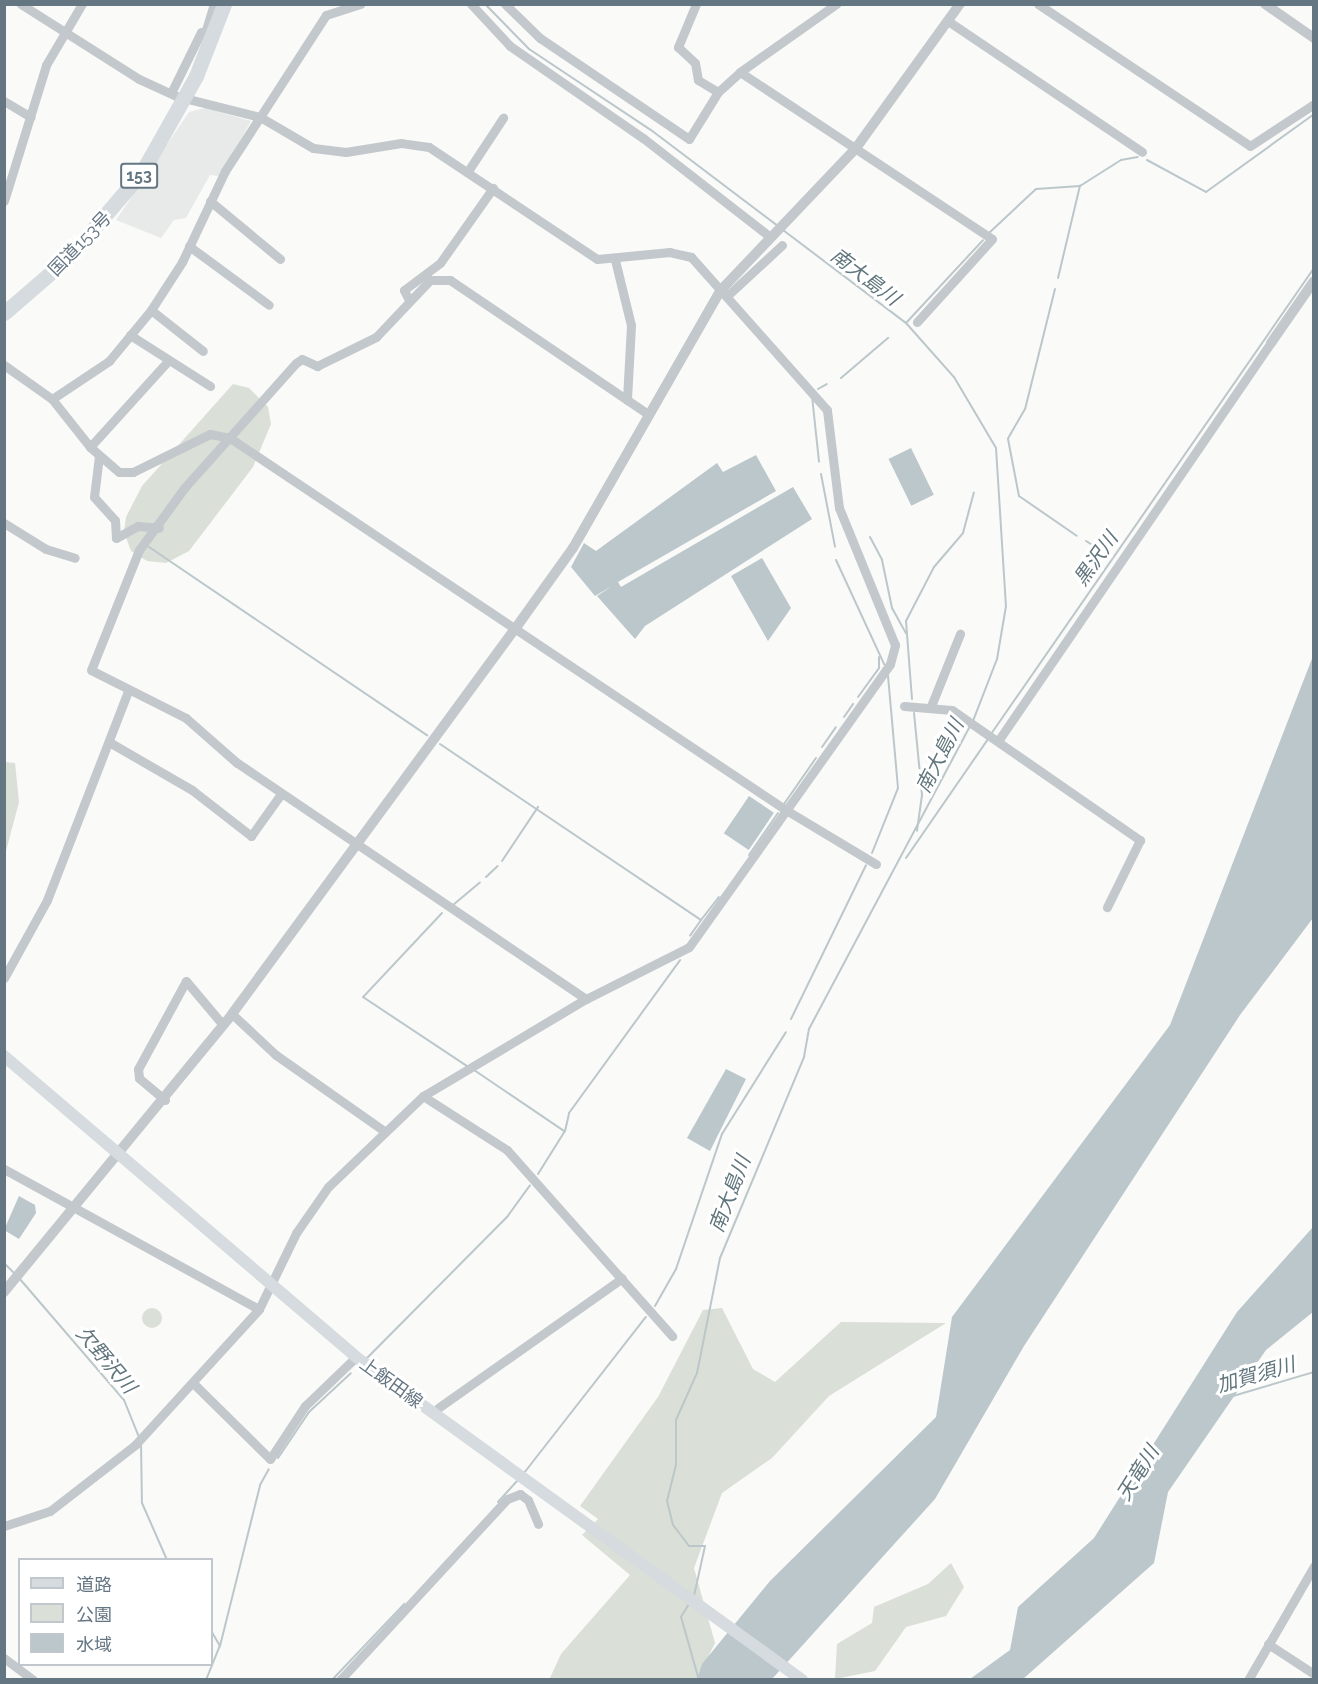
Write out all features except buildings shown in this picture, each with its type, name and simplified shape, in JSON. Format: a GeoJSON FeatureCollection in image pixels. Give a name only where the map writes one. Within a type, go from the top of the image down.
{"type":"FeatureCollection","features":[{"type":"Feature","properties":{"kind":"highway","name":"国道153号"},"geometry":{"type":"LineString","coordinates":[[4,313],[107,216],[142,172],[207,34],[224,4]]}},
{"type":"Feature","properties":{"kind":"main road","name":"上飯田線"},"geometry":{"type":"LineString","coordinates":[[4,1056],[272,1288],[356,1357],[802,1680]]}},
{"type":"Feature","properties":{"kind":"street"},"geometry":{"type":"LineString","coordinates":[[4,1527],[50,1511],[144,1436],[259,1310],[272,1288],[296,1233],[328,1187],[423,1096],[586,999],[689,947],[890,664],[895,645],[839,507],[827,410],[724,292],[680,253],[615,260],[584,253],[468,171],[416,144],[346,152],[313,148],[260,117],[178,96],[64,33],[21,4]]}},
{"type":"Feature","properties":{"kind":"street"},"geometry":{"type":"LineString","coordinates":[[4,201],[46,65],[82,4]]}},
{"type":"Feature","properties":{"kind":"street"},"geometry":{"type":"LineString","coordinates":[[207,34],[214,4]]}},
{"type":"Feature","properties":{"kind":"street"},"geometry":{"type":"LineString","coordinates":[[52,399],[109,361],[151,310],[189,246],[210,201],[260,117],[326,15],[360,4]]}},
{"type":"Feature","properties":{"kind":"street"},"geometry":{"type":"LineString","coordinates":[[471,4],[510,46],[643,138],[771,236]]}},
{"type":"Feature","properties":{"kind":"street"},"geometry":{"type":"LineString","coordinates":[[505,4],[540,38],[689,139],[718,92],[740,72],[836,4]]}},
{"type":"Feature","properties":{"kind":"street"},"geometry":{"type":"LineString","coordinates":[[696,4],[678,47],[695,63],[698,80],[718,92]]}},
{"type":"Feature","properties":{"kind":"street"},"geometry":{"type":"LineString","coordinates":[[4,1292],[76,1209],[232,1014],[515,629],[573,548],[648,414],[724,292],[771,236],[856,148],[960,4]]}},
{"type":"Feature","properties":{"kind":"street"},"geometry":{"type":"LineString","coordinates":[[1038,4],[1250,146],[1314,104]]}},
{"type":"Feature","properties":{"kind":"street"},"geometry":{"type":"LineString","coordinates":[[1265,4],[1314,38]]}},
{"type":"Feature","properties":{"kind":"street"},"geometry":{"type":"LineString","coordinates":[[948,21],[1142,152]]}},
{"type":"Feature","properties":{"kind":"street"},"geometry":{"type":"LineString","coordinates":[[740,72],[992,239],[917,322]]}},
{"type":"Feature","properties":{"kind":"street"},"geometry":{"type":"LineString","coordinates":[[4,100],[31,117]]}},
{"type":"Feature","properties":{"kind":"street"},"geometry":{"type":"LineString","coordinates":[[468,171],[503,118]]}},
{"type":"Feature","properties":{"kind":"street"},"geometry":{"type":"LineString","coordinates":[[409,300],[405,290],[440,262],[493,189]]}},
{"type":"Feature","properties":{"kind":"street"},"geometry":{"type":"LineString","coordinates":[[210,201],[280,259]]}},
{"type":"Feature","properties":{"kind":"street"},"geometry":{"type":"LineString","coordinates":[[724,292],[782,245]]}},
{"type":"Feature","properties":{"kind":"street"},"geometry":{"type":"LineString","coordinates":[[189,246],[269,305]]}},
{"type":"Feature","properties":{"kind":"street"},"geometry":{"type":"LineString","coordinates":[[615,260],[631,325],[627,400]]}},
{"type":"Feature","properties":{"kind":"street"},"geometry":{"type":"LineString","coordinates":[[586,999],[281,794],[186,718],[128,691],[91,670],[139,550],[159,528],[185,487],[296,363],[302,358],[317,366],[370,341],[430,280],[450,280],[648,414]]}},
{"type":"Feature","properties":{"kind":"street"},"geometry":{"type":"LineString","coordinates":[[996,740],[1314,282]]}},
{"type":"Feature","properties":{"kind":"street"},"geometry":{"type":"LineString","coordinates":[[151,310],[202,351]]}},
{"type":"Feature","properties":{"kind":"street"},"geometry":{"type":"LineString","coordinates":[[130,334],[166,362],[210,386]]}},
{"type":"Feature","properties":{"kind":"street"},"geometry":{"type":"LineString","coordinates":[[90,447],[166,362]]}},
{"type":"Feature","properties":{"kind":"street"},"geometry":{"type":"LineString","coordinates":[[4,365],[52,399],[90,447],[120,472],[133,472],[210,434],[230,438],[786,810],[876,864]]}},
{"type":"Feature","properties":{"kind":"street"},"geometry":{"type":"LineString","coordinates":[[99,456],[94,497],[116,520],[116,538],[138,526],[159,528]]}},
{"type":"Feature","properties":{"kind":"street"},"geometry":{"type":"LineString","coordinates":[[4,522],[46,549],[75,558]]}},
{"type":"Feature","properties":{"kind":"street"},"geometry":{"type":"LineString","coordinates":[[932,706],[960,634]]}},
{"type":"Feature","properties":{"kind":"street"},"geometry":{"type":"LineString","coordinates":[[4,978],[47,900],[128,691]]}},
{"type":"Feature","properties":{"kind":"street"},"geometry":{"type":"LineString","coordinates":[[904,706],[932,706],[967,720],[1140,840],[1107,907]]}},
{"type":"Feature","properties":{"kind":"street"},"geometry":{"type":"LineString","coordinates":[[109,742],[192,790],[251,836],[281,794]]}},
{"type":"Feature","properties":{"kind":"street"},"geometry":{"type":"LineString","coordinates":[[165,1100],[139,1078],[138,1069],[186,981],[223,1025]]}},
{"type":"Feature","properties":{"kind":"street"},"geometry":{"type":"LineString","coordinates":[[232,1014],[276,1055],[384,1131]]}},
{"type":"Feature","properties":{"kind":"street"},"geometry":{"type":"LineString","coordinates":[[423,1096],[507,1150],[672,1336]]}},
{"type":"Feature","properties":{"kind":"street"},"geometry":{"type":"LineString","coordinates":[[4,1169],[259,1310]]}},
{"type":"Feature","properties":{"kind":"street"},"geometry":{"type":"LineString","coordinates":[[438,1408],[622,1278]]}},
{"type":"Feature","properties":{"kind":"street"},"geometry":{"type":"LineString","coordinates":[[193,1383],[270,1459],[305,1406],[356,1357]]}},
{"type":"Feature","properties":{"kind":"street"},"geometry":{"type":"LineString","coordinates":[[340,1680],[507,1498],[520,1494],[528,1500],[538,1524]]}},
{"type":"Feature","properties":{"kind":"street"},"geometry":{"type":"LineString","coordinates":[[1248,1680],[1268,1644],[1310,1580],[1314,1566]]}},
{"type":"Feature","properties":{"kind":"street"},"geometry":{"type":"LineString","coordinates":[[1268,1644],[1312,1670]]}},
{"type":"Feature","properties":{"kind":"street"},"geometry":{"type":"LineString","coordinates":[[4,1658],[33,1680]]}},
{"type":"Feature","properties":{"kind":"shaded area"},"geometry":{"type":"Polygon","coordinates":[[[205,108],[251,121],[220,176],[210,175],[186,218],[174,220],[161,238],[116,220],[189,112],[205,108]]]}},
{"type":"Feature","properties":{"kind":"green space"},"geometry":{"type":"Polygon","coordinates":[[[233,384],[249,388],[268,407],[271,424],[253,467],[189,551],[166,563],[147,561],[131,551],[124,532],[126,517],[142,486],[233,384]]]}},
{"type":"Feature","properties":{"kind":"green space"},"geometry":{"type":"Polygon","coordinates":[[[5,762],[15,763],[19,802],[5,855],[5,762]]]}},
{"type":"Feature","properties":{"kind":"green space"},"geometry":{"type":"Polygon","coordinates":[[[148,1308],[156,1308],[162,1314],[162,1322],[156,1328],[148,1328],[142,1322],[142,1314],[148,1308]]]}},
{"type":"Feature","properties":{"kind":"green space"},"geometry":{"type":"Polygon","coordinates":[[[722,1308],[753,1369],[775,1382],[841,1322],[946,1323],[829,1396],[772,1458],[722,1493],[694,1568],[715,1643],[697,1679],[549,1680],[561,1654],[630,1575],[582,1535],[598,1519],[580,1506],[658,1397],[703,1310],[722,1308]]]}},
{"type":"Feature","properties":{"kind":"green space"},"geometry":{"type":"Polygon","coordinates":[[[951,1563],[964,1587],[946,1616],[906,1627],[875,1671],[835,1679],[837,1644],[872,1623],[874,1607],[928,1584],[951,1563]]]}},
{"type":"Feature","properties":{"kind":"water"},"geometry":{"type":"Polygon","coordinates":[[[911,448],[934,495],[911,506],[889,459],[911,448]]]}},
{"type":"Feature","properties":{"kind":"water"},"geometry":{"type":"Polygon","coordinates":[[[756,455],[776,491],[618,582],[621,587],[793,487],[812,519],[645,626],[635,639],[597,596],[612,586],[595,596],[571,567],[584,543],[596,551],[717,463],[723,472],[756,455]]]}},
{"type":"Feature","properties":{"kind":"water"},"geometry":{"type":"Polygon","coordinates":[[[762,558],[791,608],[768,641],[731,576],[762,558]]]}},
{"type":"Feature","properties":{"kind":"water"},"geometry":{"type":"Polygon","coordinates":[[[1313,656],[1313,918],[1240,1015],[1024,1346],[935,1499],[772,1679],[697,1680],[702,1664],[770,1581],[936,1417],[952,1317],[1170,1025],[1313,656]]]}},
{"type":"Feature","properties":{"kind":"water"},"geometry":{"type":"Polygon","coordinates":[[[749,796],[774,813],[749,850],[724,833],[749,796]]]}},
{"type":"Feature","properties":{"kind":"water"},"geometry":{"type":"Polygon","coordinates":[[[726,1069],[746,1079],[710,1151],[687,1138],[726,1069]]]}},
{"type":"Feature","properties":{"kind":"water"},"geometry":{"type":"Polygon","coordinates":[[[19,1196],[35,1205],[36,1213],[19,1239],[4,1230],[19,1196]]]}},
{"type":"Feature","properties":{"kind":"water","name":"天竜川"},"geometry":{"type":"Polygon","coordinates":[[[1313,1227],[1313,1312],[1266,1350],[1168,1492],[1154,1563],[1023,1679],[970,1679],[1010,1650],[1018,1607],[1094,1538],[1237,1312],[1313,1227]]]}},
{"type":"Feature","properties":{"kind":"waterway","name":"南大島川"},"geometry":{"type":"LineString","coordinates":[[485,4],[529,49],[651,130],[778,226]]}},
{"type":"Feature","properties":{"kind":"waterway"},"geometry":{"type":"LineString","coordinates":[[1147,160],[1206,192],[1314,114]]}},
{"type":"Feature","properties":{"kind":"waterway"},"geometry":{"type":"LineString","coordinates":[[989,233],[1036,189],[1080,186],[1121,160],[1138,157]]}},
{"type":"Feature","properties":{"kind":"waterway"},"geometry":{"type":"LineString","coordinates":[[1058,278],[1080,186]]}},
{"type":"Feature","properties":{"kind":"waterway","name":"南大島川"},"geometry":{"type":"LineString","coordinates":[[783,230],[906,323],[954,377],[996,448],[1006,606],[997,659],[973,721]]}},
{"type":"Feature","properties":{"kind":"waterway"},"geometry":{"type":"LineString","coordinates":[[906,323],[983,240]]}},
{"type":"Feature","properties":{"kind":"waterway","name":"黒沢川"},"geometry":{"type":"LineString","coordinates":[[991,734],[1314,268]]}},
{"type":"Feature","properties":{"kind":"waterway"},"geometry":{"type":"LineString","coordinates":[[1055,289],[1025,409],[1008,439],[1019,496],[1077,536]]}},
{"type":"Feature","properties":{"kind":"waterway"},"geometry":{"type":"LineString","coordinates":[[841,378],[888,338]]}},
{"type":"Feature","properties":{"kind":"waterway"},"geometry":{"type":"LineString","coordinates":[[818,389],[827,384]]}},
{"type":"Feature","properties":{"kind":"waterway"},"geometry":{"type":"LineString","coordinates":[[812,396],[819,462]]}},
{"type":"Feature","properties":{"kind":"waterway"},"geometry":{"type":"LineString","coordinates":[[821,474],[835,547]]}},
{"type":"Feature","properties":{"kind":"waterway"},"geometry":{"type":"LineString","coordinates":[[912,699],[906,621],[934,567],[963,533],[974,492]]}},
{"type":"Feature","properties":{"kind":"waterway"},"geometry":{"type":"LineString","coordinates":[[870,537],[882,560],[892,608],[906,633]]}},
{"type":"Feature","properties":{"kind":"waterway"},"geometry":{"type":"LineString","coordinates":[[1086,541],[1099,549]]}},
{"type":"Feature","properties":{"kind":"waterway"},"geometry":{"type":"LineString","coordinates":[[149,547],[427,735]]}},
{"type":"Feature","properties":{"kind":"waterway"},"geometry":{"type":"LineString","coordinates":[[836,560],[884,664]]}},
{"type":"Feature","properties":{"kind":"waterway"},"geometry":{"type":"LineString","coordinates":[[858,697],[879,668],[879,657]]}},
{"type":"Feature","properties":{"kind":"waterway"},"geometry":{"type":"LineString","coordinates":[[872,853],[898,788],[888,675]]}},
{"type":"Feature","properties":{"kind":"waterway"},"geometry":{"type":"LineString","coordinates":[[844,717],[853,704]]}},
{"type":"Feature","properties":{"kind":"waterway"},"geometry":{"type":"LineString","coordinates":[[914,713],[922,795],[917,831]]}},
{"type":"Feature","properties":{"kind":"waterway","name":"南大島川"},"geometry":{"type":"LineString","coordinates":[[694,1596],[705,1546],[689,1546],[673,1525],[667,1501],[676,1465],[676,1420],[697,1373],[720,1258],[804,1057],[809,1029],[970,726]]}},
{"type":"Feature","properties":{"kind":"waterway"},"geometry":{"type":"LineString","coordinates":[[822,747],[836,727]]}},
{"type":"Feature","properties":{"kind":"waterway","name":"黒沢川"},"geometry":{"type":"LineString","coordinates":[[906,858],[988,739]]}},
{"type":"Feature","properties":{"kind":"waterway"},"geometry":{"type":"LineString","coordinates":[[440,744],[701,920],[690,936]]}},
{"type":"Feature","properties":{"kind":"waterway"},"geometry":{"type":"LineString","coordinates":[[784,804],[816,758]]}},
{"type":"Feature","properties":{"kind":"waterway"},"geometry":{"type":"LineString","coordinates":[[502,861],[538,807]]}},
{"type":"Feature","properties":{"kind":"waterway"},"geometry":{"type":"LineString","coordinates":[[749,855],[778,813]]}},
{"type":"Feature","properties":{"kind":"waterway"},"geometry":{"type":"LineString","coordinates":[[791,1019],[866,865]]}},
{"type":"Feature","properties":{"kind":"waterway"},"geometry":{"type":"LineString","coordinates":[[486,877],[498,866]]}},
{"type":"Feature","properties":{"kind":"waterway"},"geometry":{"type":"LineString","coordinates":[[453,905],[480,882]]}},
{"type":"Feature","properties":{"kind":"waterway"},"geometry":{"type":"LineString","coordinates":[[701,920],[719,897]]}},
{"type":"Feature","properties":{"kind":"waterway"},"geometry":{"type":"LineString","coordinates":[[442,913],[363,997],[467,1066]]}},
{"type":"Feature","properties":{"kind":"waterway"},"geometry":{"type":"LineString","coordinates":[[538,1174],[565,1131],[569,1113],[680,960]]}},
{"type":"Feature","properties":{"kind":"waterway"},"geometry":{"type":"LineString","coordinates":[[655,1306],[676,1269],[722,1134],[786,1032]]}},
{"type":"Feature","properties":{"kind":"waterway"},"geometry":{"type":"LineString","coordinates":[[474,1070],[564,1131]]}},
{"type":"Feature","properties":{"kind":"waterway"},"geometry":{"type":"LineString","coordinates":[[367,1358],[507,1217],[530,1185]]}},
{"type":"Feature","properties":{"kind":"waterway","name":"欠野沢川"},"geometry":{"type":"LineString","coordinates":[[4,1263],[15,1274]]}},
{"type":"Feature","properties":{"kind":"waterway","name":"欠野沢川"},"geometry":{"type":"LineString","coordinates":[[19,1278],[124,1400],[139,1437]]}},
{"type":"Feature","properties":{"kind":"waterway"},"geometry":{"type":"LineString","coordinates":[[524,1473],[646,1317]]}},
{"type":"Feature","properties":{"kind":"waterway","name":"加賀須川"},"geometry":{"type":"LineString","coordinates":[[1233,1396],[1314,1372]]}},
{"type":"Feature","properties":{"kind":"waterway"},"geometry":{"type":"LineString","coordinates":[[278,1458],[309,1412],[351,1373]]}},
{"type":"Feature","properties":{"kind":"waterway","name":"欠野沢川"},"geometry":{"type":"LineString","coordinates":[[141,1442],[142,1503],[166,1558]]}},
{"type":"Feature","properties":{"kind":"waterway"},"geometry":{"type":"LineString","coordinates":[[220,1646],[260,1485],[269,1469]]}},
{"type":"Feature","properties":{"kind":"waterway"},"geometry":{"type":"LineString","coordinates":[[498,1502],[519,1479]]}},
{"type":"Feature","properties":{"kind":"waterway"},"geometry":{"type":"LineString","coordinates":[[332,1680],[404,1604]]}},
{"type":"Feature","properties":{"kind":"waterway","name":"南大島川"},"geometry":{"type":"LineString","coordinates":[[689,1604],[681,1617],[699,1680]]}},
{"type":"Feature","properties":{"kind":"waterway","name":"欠野沢川"},"geometry":{"type":"LineString","coordinates":[[213,1634],[220,1646],[213,1663]]}},
{"type":"Feature","properties":{"kind":"waterway","name":"欠野沢川"},"geometry":{"type":"LineString","coordinates":[[206,1680],[212,1666]]}}]}
